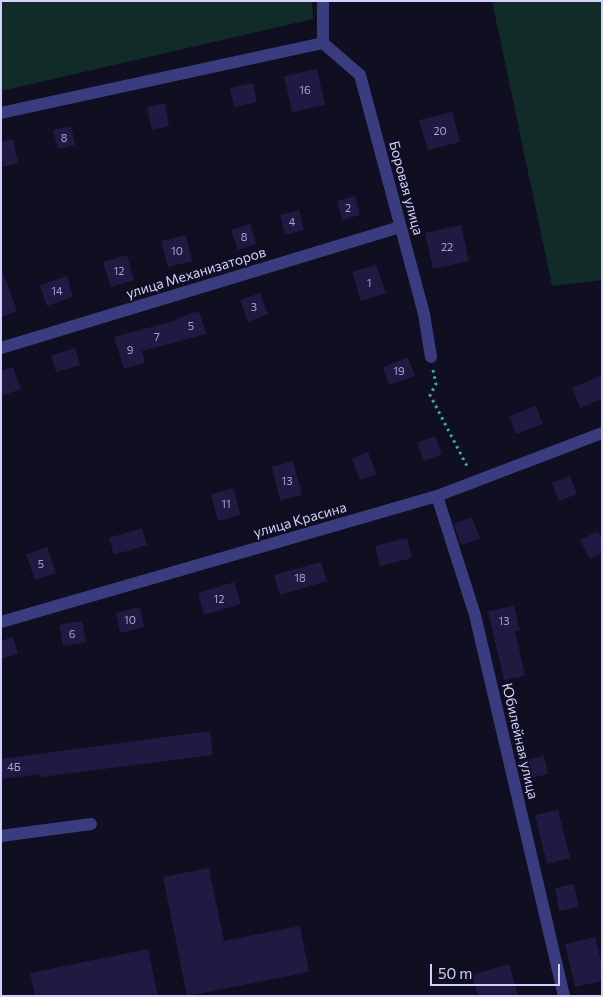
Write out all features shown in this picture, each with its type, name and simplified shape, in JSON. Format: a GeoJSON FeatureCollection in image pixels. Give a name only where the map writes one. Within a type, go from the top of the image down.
{"type":"FeatureCollection","features":[{"type":"Feature","properties":{"kind":"street"},"geometry":{"type":"LineString","coordinates":[[1,113],[323,43],[323,1]]}},
{"type":"Feature","properties":{"kind":"street","name":"Боровая улица"},"geometry":{"type":"LineString","coordinates":[[323,43],[360,75],[424,314],[432,357]]}},
{"type":"Feature","properties":{"kind":"street","name":"улица Механизаторов"},"geometry":{"type":"LineString","coordinates":[[1,348],[400,228]]}},
{"type":"Feature","properties":{"kind":"street","name":"улица Красина"},"geometry":{"type":"LineString","coordinates":[[1,622],[436,496],[600,439]]}},
{"type":"Feature","properties":{"kind":"street","name":"Юбилейная улица"},"geometry":{"type":"LineString","coordinates":[[436,496],[475,615],[564,996]]}},
{"type":"Feature","properties":{"kind":"street"},"geometry":{"type":"LineString","coordinates":[[1,836],[91,824]]}},
{"type":"Feature","properties":{"kind":"path"},"geometry":{"type":"LineString","coordinates":[[432,357],[436,384],[430,396],[474,482]]}},
{"type":"Feature","properties":{"kind":"green space"},"geometry":{"type":"Polygon","coordinates":[[[1,1],[312,1],[313,19],[1,91],[1,1]]]}},
{"type":"Feature","properties":{"kind":"green space"},"geometry":{"type":"Polygon","coordinates":[[[492,1],[602,1],[602,280],[552,286],[492,1]]]}},
{"type":"Feature","properties":{"kind":"building"},"geometry":{"type":"Polygon","coordinates":[[[317,69],[325,105],[292,112],[284,76],[317,69]]]}},
{"type":"Feature","properties":{"kind":"building"},"geometry":{"type":"Polygon","coordinates":[[[253,83],[257,102],[234,107],[230,88],[253,83]]]}},
{"type":"Feature","properties":{"kind":"building"},"geometry":{"type":"Polygon","coordinates":[[[165,103],[169,126],[152,130],[147,107],[165,103]]]}},
{"type":"Feature","properties":{"kind":"building"},"geometry":{"type":"Polygon","coordinates":[[[452,112],[460,142],[428,150],[419,120],[452,112]]]}},
{"type":"Feature","properties":{"kind":"building"},"geometry":{"type":"Polygon","coordinates":[[[71,126],[75,145],[58,149],[53,130],[71,126]]]}},
{"type":"Feature","properties":{"kind":"building"},"geometry":{"type":"Polygon","coordinates":[[[13,139],[18,163],[3,167],[1,142],[13,139]]]}},
{"type":"Feature","properties":{"kind":"building"},"geometry":{"type":"Polygon","coordinates":[[[355,196],[360,215],[342,220],[337,201],[355,196]]]}},
{"type":"Feature","properties":{"kind":"building"},"geometry":{"type":"Polygon","coordinates":[[[299,210],[304,230],[285,235],[280,215],[299,210]]]}},
{"type":"Feature","properties":{"kind":"building"},"geometry":{"type":"Polygon","coordinates":[[[250,224],[256,244],[238,250],[231,230],[250,224]]]}},
{"type":"Feature","properties":{"kind":"building"},"geometry":{"type":"Polygon","coordinates":[[[461,225],[469,261],[433,269],[425,233],[461,225]]]}},
{"type":"Feature","properties":{"kind":"building"},"geometry":{"type":"Polygon","coordinates":[[[186,235],[192,261],[168,267],[161,241],[186,235]]]}},
{"type":"Feature","properties":{"kind":"building"},"geometry":{"type":"Polygon","coordinates":[[[127,255],[134,280],[111,287],[103,262],[127,255]]]}},
{"type":"Feature","properties":{"kind":"building"},"geometry":{"type":"Polygon","coordinates":[[[376,265],[386,293],[361,301],[352,272],[376,265]]]}},
{"type":"Feature","properties":{"kind":"building"},"geometry":{"type":"Polygon","coordinates":[[[3,273],[17,311],[1,317],[1,274],[3,273]]]}},
{"type":"Feature","properties":{"kind":"building"},"geometry":{"type":"Polygon","coordinates":[[[67,276],[73,297],[47,306],[40,285],[67,276]]]}},
{"type":"Feature","properties":{"kind":"building"},"geometry":{"type":"Polygon","coordinates":[[[260,293],[268,314],[248,322],[240,300],[260,293]]]}},
{"type":"Feature","properties":{"kind":"building"},"geometry":{"type":"Polygon","coordinates":[[[199,311],[206,334],[142,351],[145,363],[124,369],[114,337],[177,320],[177,318],[199,311]]]}},
{"type":"Feature","properties":{"kind":"building"},"geometry":{"type":"Polygon","coordinates":[[[75,348],[80,365],[56,372],[51,356],[75,348]]]}},
{"type":"Feature","properties":{"kind":"building"},"geometry":{"type":"Polygon","coordinates":[[[408,357],[415,376],[389,385],[383,367],[408,357]]]}},
{"type":"Feature","properties":{"kind":"building"},"geometry":{"type":"Polygon","coordinates":[[[13,367],[21,389],[1,396],[1,371],[13,367]]]}},
{"type":"Feature","properties":{"kind":"building"},"geometry":{"type":"Polygon","coordinates":[[[602,375],[602,399],[580,408],[572,388],[602,375]]]}},
{"type":"Feature","properties":{"kind":"building"},"geometry":{"type":"Polygon","coordinates":[[[536,406],[543,424],[516,434],[509,416],[536,406]]]}},
{"type":"Feature","properties":{"kind":"building"},"geometry":{"type":"Polygon","coordinates":[[[435,436],[442,454],[424,461],[417,443],[435,436]]]}},
{"type":"Feature","properties":{"kind":"building"},"geometry":{"type":"Polygon","coordinates":[[[368,452],[376,474],[360,480],[352,459],[368,452]]]}},
{"type":"Feature","properties":{"kind":"building"},"geometry":{"type":"Polygon","coordinates":[[[293,461],[302,495],[280,500],[272,467],[293,461]]]}},
{"type":"Feature","properties":{"kind":"building"},"geometry":{"type":"Polygon","coordinates":[[[570,476],[577,494],[559,501],[552,483],[570,476]]]}},
{"type":"Feature","properties":{"kind":"building"},"geometry":{"type":"Polygon","coordinates":[[[234,488],[240,515],[218,521],[211,494],[234,488]]]}},
{"type":"Feature","properties":{"kind":"building"},"geometry":{"type":"Polygon","coordinates":[[[472,517],[480,539],[461,545],[454,524],[472,517]]]}},
{"type":"Feature","properties":{"kind":"building"},"geometry":{"type":"Polygon","coordinates":[[[142,528],[147,545],[114,555],[109,538],[142,528]]]}},
{"type":"Feature","properties":{"kind":"building"},"geometry":{"type":"Polygon","coordinates":[[[598,531],[602,539],[602,553],[590,559],[580,540],[598,531]]]}},
{"type":"Feature","properties":{"kind":"building"},"geometry":{"type":"Polygon","coordinates":[[[407,538],[412,558],[380,566],[375,546],[407,538]]]}},
{"type":"Feature","properties":{"kind":"building"},"geometry":{"type":"Polygon","coordinates":[[[47,547],[56,573],[35,580],[26,555],[47,547]]]}},
{"type":"Feature","properties":{"kind":"building"},"geometry":{"type":"Polygon","coordinates":[[[321,562],[327,581],[280,595],[274,575],[321,562]]]}},
{"type":"Feature","properties":{"kind":"building"},"geometry":{"type":"Polygon","coordinates":[[[234,582],[241,604],[204,615],[198,593],[234,582]]]}},
{"type":"Feature","properties":{"kind":"building"},"geometry":{"type":"Polygon","coordinates":[[[514,606],[520,631],[515,631],[525,676],[504,680],[488,611],[514,606]]]}},
{"type":"Feature","properties":{"kind":"building"},"geometry":{"type":"Polygon","coordinates":[[[140,607],[144,627],[120,633],[116,613],[140,607]]]}},
{"type":"Feature","properties":{"kind":"building"},"geometry":{"type":"Polygon","coordinates":[[[82,621],[86,642],[63,646],[59,625],[82,621]]]}},
{"type":"Feature","properties":{"kind":"building"},"geometry":{"type":"Polygon","coordinates":[[[13,637],[18,654],[1,659],[1,641],[13,637]]]}},
{"type":"Feature","properties":{"kind":"building"},"geometry":{"type":"Polygon","coordinates":[[[210,731],[213,755],[41,777],[41,774],[1,779],[1,759],[210,731]]]}},
{"type":"Feature","properties":{"kind":"building"},"geometry":{"type":"Polygon","coordinates":[[[544,756],[548,774],[523,780],[519,762],[544,756]]]}},
{"type":"Feature","properties":{"kind":"building"},"geometry":{"type":"Polygon","coordinates":[[[558,810],[570,858],[547,864],[535,815],[558,810]]]}},
{"type":"Feature","properties":{"kind":"building"},"geometry":{"type":"Polygon","coordinates":[[[209,868],[224,941],[300,926],[309,972],[187,996],[163,877],[209,868]]]}},
{"type":"Feature","properties":{"kind":"building"},"geometry":{"type":"Polygon","coordinates":[[[574,884],[579,907],[559,911],[555,888],[574,884]]]}},
{"type":"Feature","properties":{"kind":"building"},"geometry":{"type":"Polygon","coordinates":[[[595,937],[602,965],[602,981],[575,987],[565,944],[595,937]]]}},
{"type":"Feature","properties":{"kind":"building"},"geometry":{"type":"Polygon","coordinates":[[[148,949],[158,996],[35,996],[30,973],[148,949]]]}},
{"type":"Feature","properties":{"kind":"building"},"geometry":{"type":"Polygon","coordinates":[[[509,964],[518,996],[478,996],[472,975],[509,964]]]}}]}
